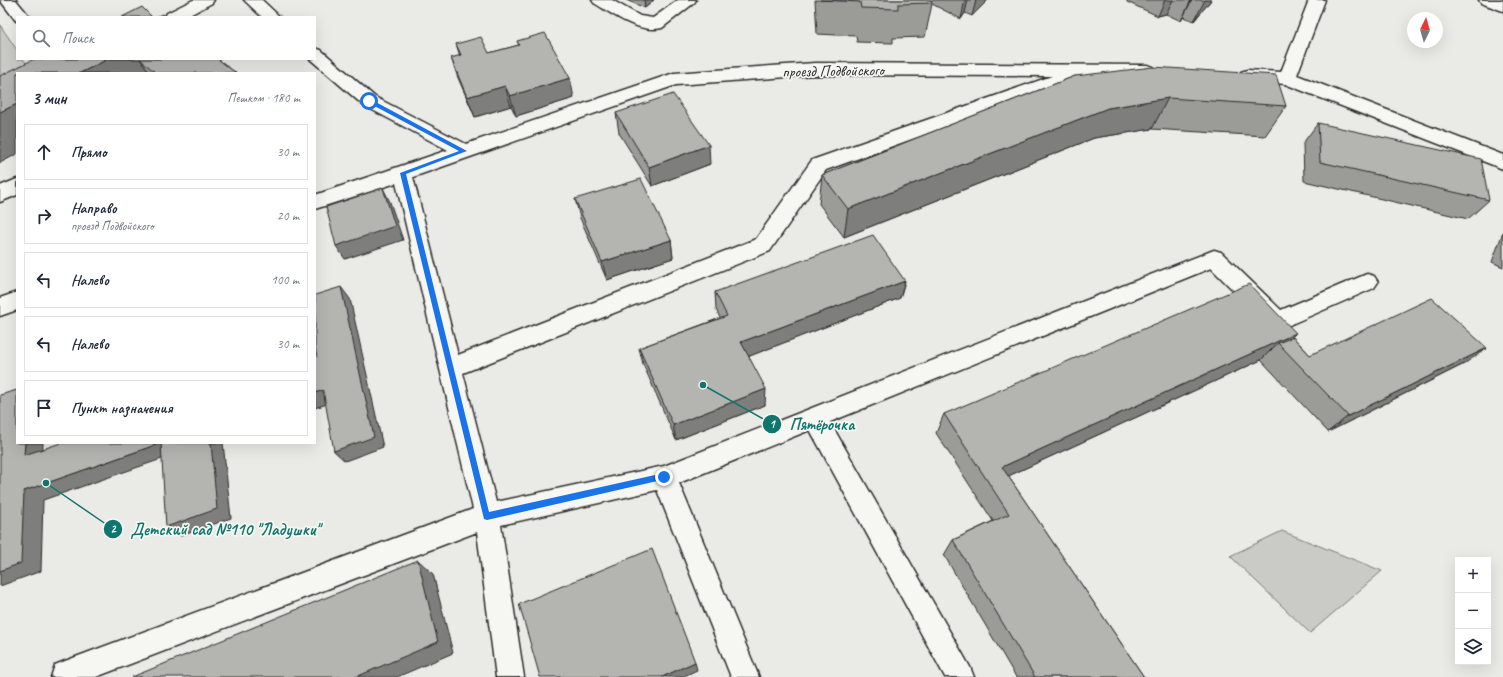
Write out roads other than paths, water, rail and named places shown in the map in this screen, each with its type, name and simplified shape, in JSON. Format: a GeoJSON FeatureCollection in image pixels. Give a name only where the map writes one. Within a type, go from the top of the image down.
{"type":"FeatureCollection","features":[{"type":"Feature","properties":{"kind":"street"},"geometry":{"type":"LineString","coordinates":[[7,0],[21,16]]}},
{"type":"Feature","properties":{"kind":"street"},"geometry":{"type":"LineString","coordinates":[[175,16],[206,0]]}},
{"type":"Feature","properties":{"kind":"street"},"geometry":{"type":"LineString","coordinates":[[252,0],[271,16]]}},
{"type":"Feature","properties":{"kind":"street"},"geometry":{"type":"LineString","coordinates":[[600,0],[635,20],[656,24],[688,0]]}},
{"type":"Feature","properties":{"kind":"street"},"geometry":{"type":"LineString","coordinates":[[1287,78],[1317,0]]}},
{"type":"Feature","properties":{"kind":"street"},"geometry":{"type":"LineString","coordinates":[[1487,0],[1503,6]]}},
{"type":"Feature","properties":{"kind":"street"},"geometry":{"type":"LineString","coordinates":[[316,55],[369,101],[464,151]]}},
{"type":"Feature","properties":{"kind":"street","name":"проезд Подвойского"},"geometry":{"type":"LineString","coordinates":[[316,202],[674,79],[816,69],[1167,72]]}},
{"type":"Feature","properties":{"kind":"street"},"geometry":{"type":"LineString","coordinates":[[450,368],[763,246],[819,165],[1084,71]]}},
{"type":"Feature","properties":{"kind":"street"},"geometry":{"type":"LineString","coordinates":[[1227,75],[1287,78],[1503,162]]}},
{"type":"Feature","properties":{"kind":"street"},"geometry":{"type":"LineString","coordinates":[[403,173],[487,516],[510,677]]}},
{"type":"Feature","properties":{"kind":"street"},"geometry":{"type":"LineString","coordinates":[[0,195],[16,187]]}},
{"type":"Feature","properties":{"kind":"street"},"geometry":{"type":"LineString","coordinates":[[65,677],[65,675],[487,516],[664,477],[1214,258],[1278,321],[1367,282]]}},
{"type":"Feature","properties":{"kind":"street"},"geometry":{"type":"LineString","coordinates":[[0,307],[16,301]]}},
{"type":"Feature","properties":{"kind":"street"},"geometry":{"type":"LineString","coordinates":[[815,417],[960,677]]}},
{"type":"Feature","properties":{"kind":"street"},"geometry":{"type":"LineString","coordinates":[[664,477],[745,677]]}},
{"type":"Feature","properties":{"kind":"place","name":"Пятёрочка"},"geometry":{"type":"Point","coordinates":[703,385]}},
{"type":"Feature","properties":{"kind":"place","name":"Детский сад №110 \"Ладушки\""},"geometry":{"type":"Point","coordinates":[46,483]}}]}
